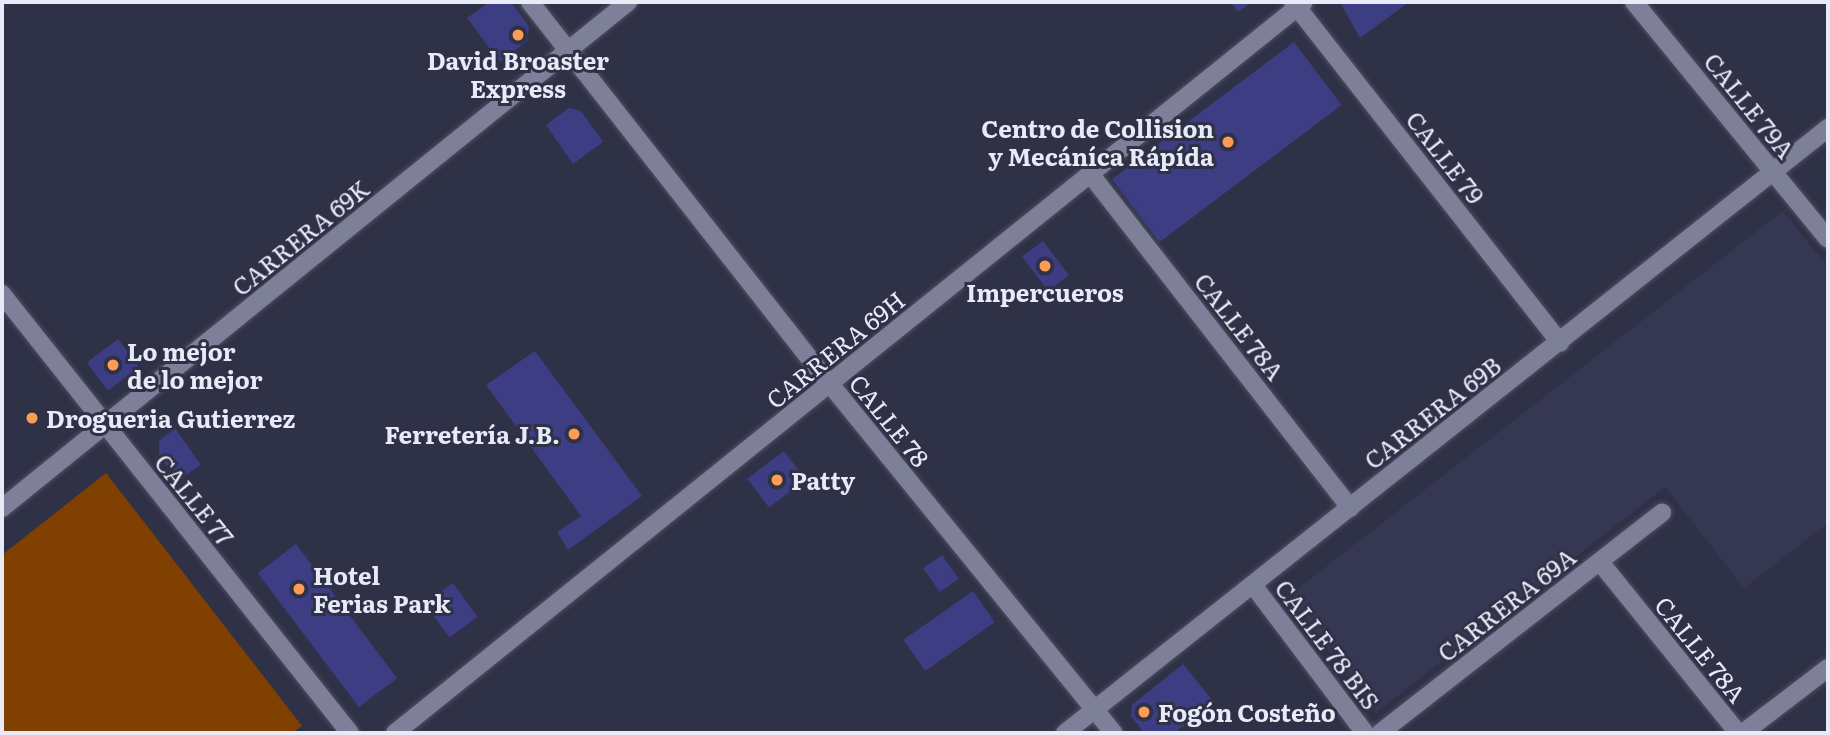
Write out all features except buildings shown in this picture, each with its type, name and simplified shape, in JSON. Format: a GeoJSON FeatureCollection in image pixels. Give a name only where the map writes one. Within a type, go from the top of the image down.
{"type":"FeatureCollection","features":[{"type":"Feature","properties":{"kind":"street","name":"CALLE 78"},"geometry":{"type":"LineString","coordinates":[[530,2],[830,384],[1114,733]]}},
{"type":"Feature","properties":{"kind":"street","name":"CARRERA 69K"},"geometry":{"type":"LineString","coordinates":[[2,508],[628,2]]}},
{"type":"Feature","properties":{"kind":"street","name":"CALLE 79A"},"geometry":{"type":"LineString","coordinates":[[1634,2],[1828,239]]}},
{"type":"Feature","properties":{"kind":"street","name":"CARRERA 69H"},"geometry":{"type":"LineString","coordinates":[[395,733],[1090,175],[1298,4]]}},
{"type":"Feature","properties":{"kind":"street","name":"CALLE 79"},"geometry":{"type":"LineString","coordinates":[[1298,4],[1560,343]]}},
{"type":"Feature","properties":{"kind":"street","name":"CARRERA 69B"},"geometry":{"type":"LineString","coordinates":[[1065,733],[1775,174],[1828,128]]}},
{"type":"Feature","properties":{"kind":"street","name":"CALLE 78A"},"geometry":{"type":"LineString","coordinates":[[1090,175],[1350,508]]}},
{"type":"Feature","properties":{"kind":"street","name":"CALLE 77"},"geometry":{"type":"LineString","coordinates":[[2,294],[350,733]]}},
{"type":"Feature","properties":{"kind":"street","name":"CARRERA 69A"},"geometry":{"type":"LineString","coordinates":[[1380,733],[1662,513]]}},
{"type":"Feature","properties":{"kind":"street","name":"CALLE 78A"},"geometry":{"type":"LineString","coordinates":[[1600,562],[1738,733]]}},
{"type":"Feature","properties":{"kind":"street","name":"CALLE 78 BIS"},"geometry":{"type":"LineString","coordinates":[[1253,585],[1365,733]]}},
{"type":"Feature","properties":{"kind":"street"},"geometry":{"type":"LineString","coordinates":[[1743,733],[1828,669]]}},
{"type":"Feature","properties":{"kind":"shaded area"},"geometry":{"type":"Polygon","coordinates":[[[1783,211],[1828,267],[1828,523],[1744,588],[1665,487],[1377,712],[1286,598],[1783,211]]]}},
{"type":"Feature","properties":{"kind":"shaded area"},"geometry":{"type":"Polygon","coordinates":[[[106,473],[302,726],[292,733],[2,733],[2,555],[106,473]]]}},
{"type":"Feature","properties":{"kind":"place","name":"David Broaster Express"},"geometry":{"type":"Point","coordinates":[518,35]}},
{"type":"Feature","properties":{"kind":"place","name":"Centro de Collision y Mecáníca Rápída"},"geometry":{"type":"Point","coordinates":[1228,142]}},
{"type":"Feature","properties":{"kind":"place","name":"Impercueros"},"geometry":{"type":"Point","coordinates":[1045,266]}},
{"type":"Feature","properties":{"kind":"place","name":"Lo mejor de lo mejor"},"geometry":{"type":"Point","coordinates":[113,365]}},
{"type":"Feature","properties":{"kind":"place","name":"Drogueria Gutierrez"},"geometry":{"type":"Point","coordinates":[32,418]}},
{"type":"Feature","properties":{"kind":"place","name":"Ferretería J.B."},"geometry":{"type":"Point","coordinates":[574,434]}},
{"type":"Feature","properties":{"kind":"place","name":"Patty"},"geometry":{"type":"Point","coordinates":[777,480]}},
{"type":"Feature","properties":{"kind":"place","name":"Hotel Ferias Park"},"geometry":{"type":"Point","coordinates":[299,589]}},
{"type":"Feature","properties":{"kind":"place","name":"Fogón Costeño"},"geometry":{"type":"Point","coordinates":[1144,712]}}]}
